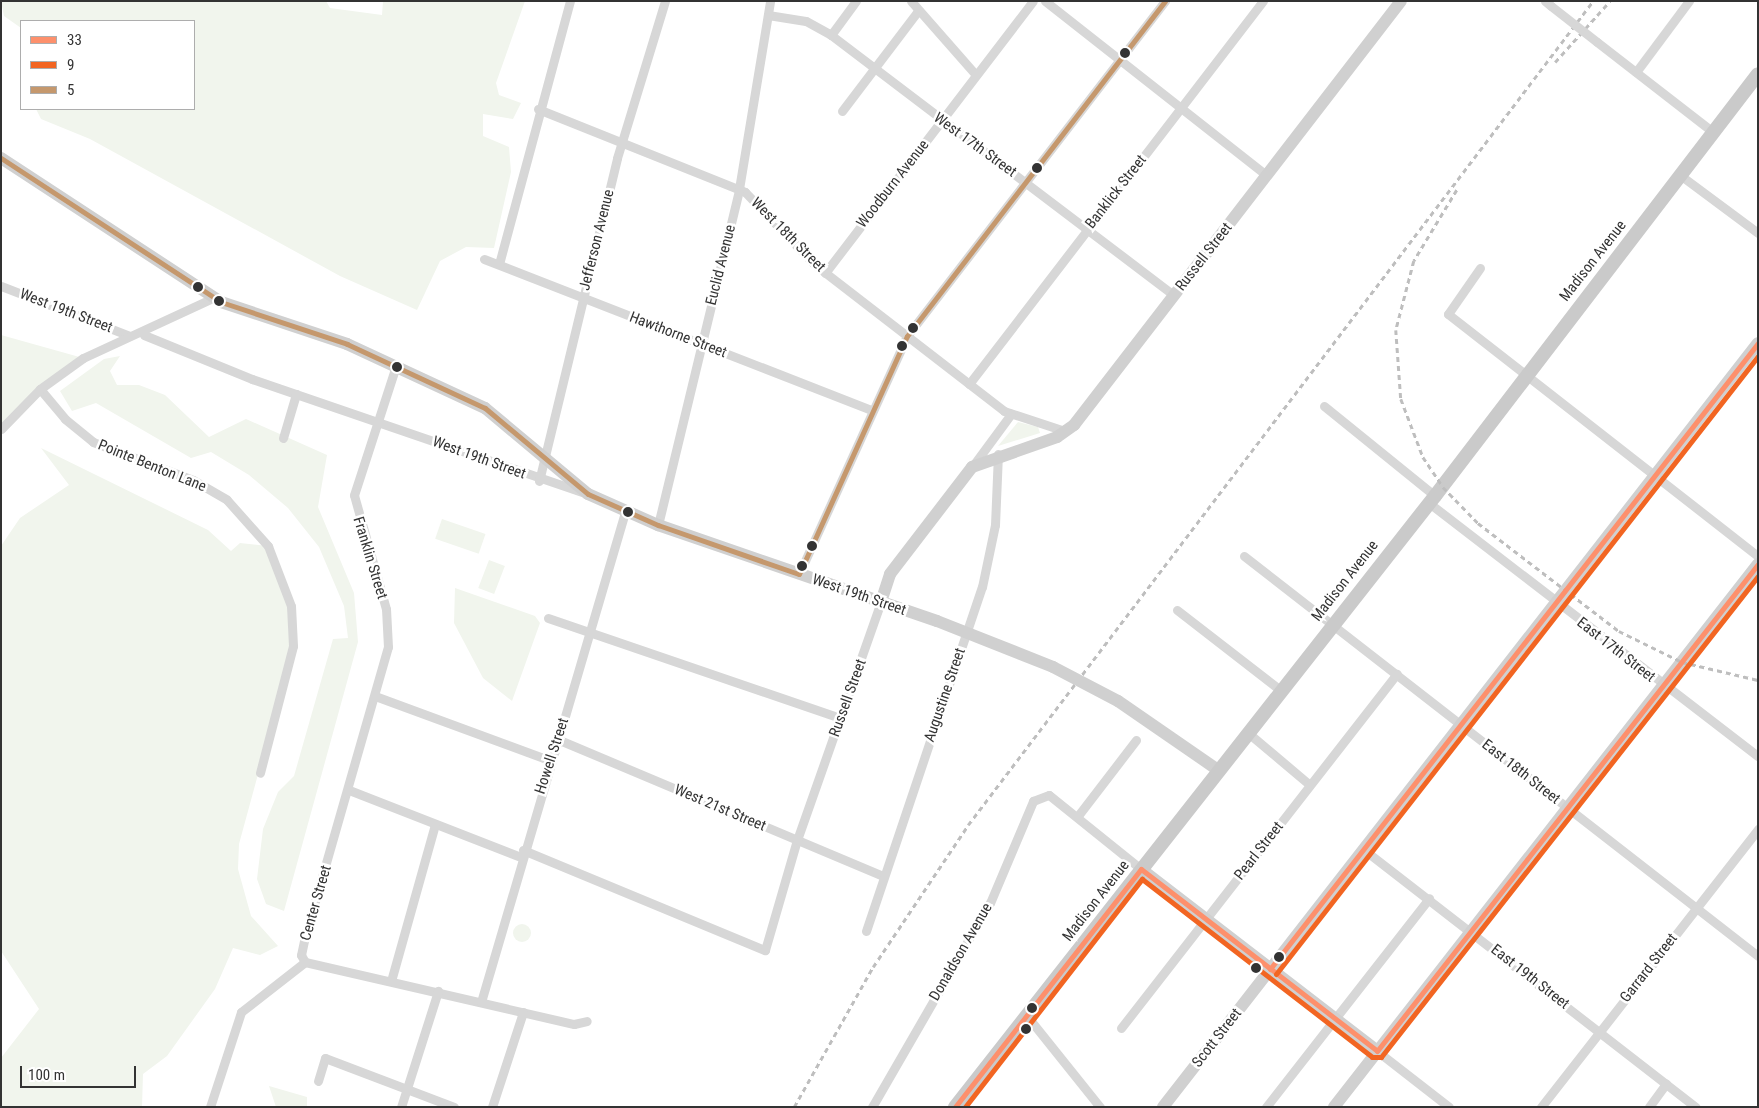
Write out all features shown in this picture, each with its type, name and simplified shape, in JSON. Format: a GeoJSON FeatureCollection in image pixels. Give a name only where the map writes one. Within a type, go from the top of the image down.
{"type":"FeatureCollection","features":[{"type":"Feature","properties":{"kind":"main road","name":"Madison Avenue"},"geometry":{"type":"LineString","coordinates":[[956,1107],[1247,732],[1432,500],[1758,74]]}},
{"type":"Feature","properties":{"kind":"street"},"geometry":{"type":"LineString","coordinates":[[499,264],[538,109],[570,1]]}},
{"type":"Feature","properties":{"kind":"street","name":"Jefferson Avenue"},"geometry":{"type":"LineString","coordinates":[[539,481],[583,298],[624,142],[665,1]]}},
{"type":"Feature","properties":{"kind":"street","name":"Euclid Avenue"},"geometry":{"type":"LineString","coordinates":[[658,525],[739,189],[770,1]]}},
{"type":"Feature","properties":{"kind":"street"},"geometry":{"type":"LineString","coordinates":[[830,35],[856,1]]}},
{"type":"Feature","properties":{"kind":"street"},"geometry":{"type":"LineString","coordinates":[[910,1],[976,75]]}},
{"type":"Feature","properties":{"kind":"street","name":"Woodburn Avenue"},"geometry":{"type":"LineString","coordinates":[[825,273],[1033,1]]}},
{"type":"Feature","properties":{"kind":"street"},"geometry":{"type":"LineString","coordinates":[[1045,1],[1266,175]]}},
{"type":"Feature","properties":{"kind":"street"},"geometry":{"type":"LineString","coordinates":[[799,574],[907,336],[1165,1]]}},
{"type":"Feature","properties":{"kind":"street","name":"Banklick Street"},"geometry":{"type":"LineString","coordinates":[[969,384],[1263,1]]}},
{"type":"Feature","properties":{"kind":"street","name":"Russell Street"},"geometry":{"type":"LineString","coordinates":[[972,467],[998,454],[1065,431],[1174,295],[1401,1]]}},
{"type":"Feature","properties":{"kind":"street"},"geometry":{"type":"LineString","coordinates":[[1636,72],[1689,1]]}},
{"type":"Feature","properties":{"kind":"street"},"geometry":{"type":"LineString","coordinates":[[1548,4],[1713,132]]}},
{"type":"Feature","properties":{"kind":"street"},"geometry":{"type":"LineString","coordinates":[[842,111],[918,11]]}},
{"type":"Feature","properties":{"kind":"street","name":"West 17th Street"},"geometry":{"type":"LineString","coordinates":[[768,15],[806,21],[830,35],[941,121],[1026,180],[1174,295]]}},
{"type":"Feature","properties":{"kind":"street","name":"West 18th Street"},"geometry":{"type":"LineString","coordinates":[[538,109],[739,189],[825,273],[969,384],[1011,414],[1065,431]]}},
{"type":"Feature","properties":{"kind":"street"},"geometry":{"type":"LineString","coordinates":[[1,158],[213,298],[347,344],[484,408],[546,456],[588,494]]}},
{"type":"Feature","properties":{"kind":"street"},"geometry":{"type":"LineString","coordinates":[[1680,175],[1758,233]]}},
{"type":"Feature","properties":{"kind":"street","name":"Hawthorne Street"},"geometry":{"type":"LineString","coordinates":[[484,259],[872,410]]}},
{"type":"Feature","properties":{"kind":"street"},"geometry":{"type":"LineString","coordinates":[[1480,268],[1448,314],[1758,556]]}},
{"type":"Feature","properties":{"kind":"street","name":"West 19th Street"},"geometry":{"type":"LineString","coordinates":[[1,286],[130,336]]}},
{"type":"Feature","properties":{"kind":"street"},"geometry":{"type":"LineString","coordinates":[[1,429],[40,389],[84,358],[213,298]]}},
{"type":"Feature","properties":{"kind":"street","name":"West 19th Street"},"geometry":{"type":"LineString","coordinates":[[144,335],[296,394],[376,421],[539,481],[588,494],[658,525],[881,602],[1053,667],[1118,700],[1218,770]]}},
{"type":"Feature","properties":{"kind":"street","name":"Scott Street"},"geometry":{"type":"LineString","coordinates":[[1163,1107],[1758,343]]}},
{"type":"Feature","properties":{"kind":"street","name":"Franklin Street"},"geometry":{"type":"LineString","coordinates":[[375,696],[388,647],[388,624],[354,504],[376,421],[396,366]]}},
{"type":"Feature","properties":{"kind":"street","name":"Pointe Benton Lane"},"geometry":{"type":"LineString","coordinates":[[40,389],[65,419],[93,442],[193,480],[227,500],[268,546],[291,606],[293,646],[260,773]]}},
{"type":"Feature","properties":{"kind":"street"},"geometry":{"type":"LineString","coordinates":[[282,438],[296,394]]}},
{"type":"Feature","properties":{"kind":"street"},"geometry":{"type":"LineString","coordinates":[[1324,406],[1432,500]]}},
{"type":"Feature","properties":{"kind":"street","name":"Russell Street"},"geometry":{"type":"LineString","coordinates":[[522,853],[582,874],[765,950],[797,840],[890,574],[1011,414]]}},
{"type":"Feature","properties":{"kind":"street","name":"Augustine Street"},"geometry":{"type":"LineString","coordinates":[[866,931],[966,634],[994,532],[998,454]]}},
{"type":"Feature","properties":{"kind":"street","name":"East 17th Street"},"geometry":{"type":"LineString","coordinates":[[1432,500],[1556,603],[1662,686],[1758,756]]}},
{"type":"Feature","properties":{"kind":"street","name":"Howell Street"},"geometry":{"type":"LineString","coordinates":[[481,1002],[548,760],[557,739],[591,632],[625,512]]}},
{"type":"Feature","properties":{"kind":"street"},"geometry":{"type":"LineString","coordinates":[[1244,556],[1332,624]]}},
{"type":"Feature","properties":{"kind":"street"},"geometry":{"type":"LineString","coordinates":[[1334,1107],[1758,564]]}},
{"type":"Feature","properties":{"kind":"street"},"geometry":{"type":"LineString","coordinates":[[1177,610],[1280,690]]}},
{"type":"Feature","properties":{"kind":"street"},"geometry":{"type":"LineString","coordinates":[[548,618],[840,718]]}},
{"type":"Feature","properties":{"kind":"street","name":"East 18th Street"},"geometry":{"type":"LineString","coordinates":[[1332,624],[1758,956]]}},
{"type":"Feature","properties":{"kind":"street","name":"Pearl Street"},"geometry":{"type":"LineString","coordinates":[[1121,1028],[1398,674]]}},
{"type":"Feature","properties":{"kind":"street"},"geometry":{"type":"LineString","coordinates":[[375,696],[548,760]]}},
{"type":"Feature","properties":{"kind":"street","name":"Center Street"},"geometry":{"type":"LineString","coordinates":[[210,1107],[240,1012],[305,962],[301,955],[305,936],[375,696]]}},
{"type":"Feature","properties":{"kind":"street"},"geometry":{"type":"LineString","coordinates":[[1247,732],[1310,785]]}},
{"type":"Feature","properties":{"kind":"street","name":"West 21st Street"},"geometry":{"type":"LineString","coordinates":[[557,739],[883,876]]}},
{"type":"Feature","properties":{"kind":"street"},"geometry":{"type":"LineString","coordinates":[[1136,740],[1077,817],[1205,919],[1377,1051],[1439,1104],[1449,1107]]}},
{"type":"Feature","properties":{"kind":"street"},"geometry":{"type":"LineString","coordinates":[[349,790],[435,824],[522,853]]}},
{"type":"Feature","properties":{"kind":"street","name":"Donaldson Avenue"},"geometry":{"type":"LineString","coordinates":[[872,1107],[990,904],[1019,826],[1033,801],[1042,794],[1077,817]]}},
{"type":"Feature","properties":{"kind":"street"},"geometry":{"type":"LineString","coordinates":[[391,981],[435,824]]}},
{"type":"Feature","properties":{"kind":"street","name":"Garrard Street"},"geometry":{"type":"LineString","coordinates":[[1540,1107],[1758,829]]}},
{"type":"Feature","properties":{"kind":"street","name":"East 19th Street"},"geometry":{"type":"LineString","coordinates":[[1364,849],[1696,1107]]}},
{"type":"Feature","properties":{"kind":"street"},"geometry":{"type":"LineString","coordinates":[[1266,1107],[1428,898]]}},
{"type":"Feature","properties":{"kind":"street"},"geometry":{"type":"LineString","coordinates":[[305,962],[438,991],[574,1024],[586,1021]]}},
{"type":"Feature","properties":{"kind":"street"},"geometry":{"type":"LineString","coordinates":[[401,1107],[438,991]]}},
{"type":"Feature","properties":{"kind":"street"},"geometry":{"type":"LineString","coordinates":[[492,1107],[523,1012]]}},
{"type":"Feature","properties":{"kind":"street"},"geometry":{"type":"LineString","coordinates":[[1027,1016],[1100,1107]]}},
{"type":"Feature","properties":{"kind":"street"},"geometry":{"type":"LineString","coordinates":[[318,1081],[325,1058],[406,1091],[454,1107]]}},
{"type":"Feature","properties":{"kind":"street"},"geometry":{"type":"LineString","coordinates":[[1649,1107],[1666,1084]]}},
{"type":"Feature","properties":{"kind":"shaded area"},"geometry":{"type":"Polygon","coordinates":[[[1,1],[326,1],[330,8],[382,15],[383,1],[525,1],[496,83],[499,95],[521,103],[513,119],[483,114],[483,136],[509,147],[511,172],[494,248],[466,247],[440,261],[417,310],[340,276],[90,139],[41,119],[36,110],[195,110],[195,20],[20,20],[20,27],[4,16],[1,1]]]}},
{"type":"Feature","properties":{"kind":"shaded area"},"geometry":{"type":"Polygon","coordinates":[[[1,335],[83,358],[1,429],[1,335]]]}},
{"type":"Feature","properties":{"kind":"shaded area"},"geometry":{"type":"Polygon","coordinates":[[[120,356],[110,371],[117,385],[139,385],[165,395],[209,437],[246,419],[327,455],[318,507],[354,593],[358,642],[284,911],[266,904],[257,879],[263,829],[278,792],[294,776],[333,639],[348,638],[344,606],[319,547],[288,508],[249,475],[211,452],[191,458],[96,403],[72,411],[60,391],[104,359],[120,356]]]}},
{"type":"Feature","properties":{"kind":"shaded area"},"geometry":{"type":"Polygon","coordinates":[[[1018,422],[1038,427],[1040,433],[998,446],[1018,422]]]}},
{"type":"Feature","properties":{"kind":"shaded area"},"geometry":{"type":"Polygon","coordinates":[[[41,448],[208,530],[231,551],[240,543],[268,546],[286,588],[293,646],[239,844],[238,869],[251,916],[278,946],[260,955],[233,948],[215,989],[167,1056],[143,1074],[142,1107],[1,1107],[1,1058],[39,1009],[1,951],[1,546],[20,518],[69,485],[41,448]]]}},
{"type":"Feature","properties":{"kind":"shaded area"},"geometry":{"type":"Polygon","coordinates":[[[442,519],[485,534],[479,554],[435,539],[442,519]]]}},
{"type":"Feature","properties":{"kind":"shaded area"},"geometry":{"type":"Polygon","coordinates":[[[489,560],[505,566],[494,594],[478,588],[489,560]]]}},
{"type":"Feature","properties":{"kind":"shaded area"},"geometry":{"type":"Polygon","coordinates":[[[455,588],[535,616],[540,623],[512,701],[483,678],[454,623],[455,588]]]}},
{"type":"Feature","properties":{"kind":"shaded area"},"geometry":{"type":"Polygon","coordinates":[[[518,924],[526,924],[531,929],[529,940],[518,942],[513,937],[513,929],[518,924]]]}},
{"type":"Feature","properties":{"kind":"shaded area"},"geometry":{"type":"Polygon","coordinates":[[[269,1086],[307,1097],[307,1107],[276,1107],[269,1086]]]}},
{"type":"Feature","properties":{"kind":"railway"},"geometry":{"type":"LineString","coordinates":[[794,1107],[873,967],[968,825],[1593,1]]}},
{"type":"Feature","properties":{"kind":"railway"},"geometry":{"type":"LineString","coordinates":[[1555,62],[1610,1]]}},
{"type":"Feature","properties":{"kind":"railway"},"geometry":{"type":"LineString","coordinates":[[1457,190],[1414,261],[1396,330],[1401,399],[1423,457],[1443,487],[1478,523],[1619,631],[1682,662],[1758,680]]}},
{"type":"Feature","properties":{"kind":"transit line","name":"5"},"geometry":{"type":"LineString","coordinates":[[1,158],[221,302],[347,344],[485,408],[588,494],[658,525],[799,574],[907,336],[1165,1]]}},
{"type":"Feature","properties":{"kind":"transit line","name":"33"},"geometry":{"type":"LineString","coordinates":[[1270,969],[1758,343]]}},
{"type":"Feature","properties":{"kind":"transit line","name":"9"},"geometry":{"type":"LineString","coordinates":[[1276,974],[1758,356]]}},
{"type":"Feature","properties":{"kind":"transit line","name":"33"},"geometry":{"type":"LineString","coordinates":[[955,1107],[1141,869],[1377,1051],[1758,564]]}},
{"type":"Feature","properties":{"kind":"transit line","name":"9"},"geometry":{"type":"LineString","coordinates":[[965,1107],[1142,879],[1372,1057],[1381,1057],[1758,576]]}}]}
